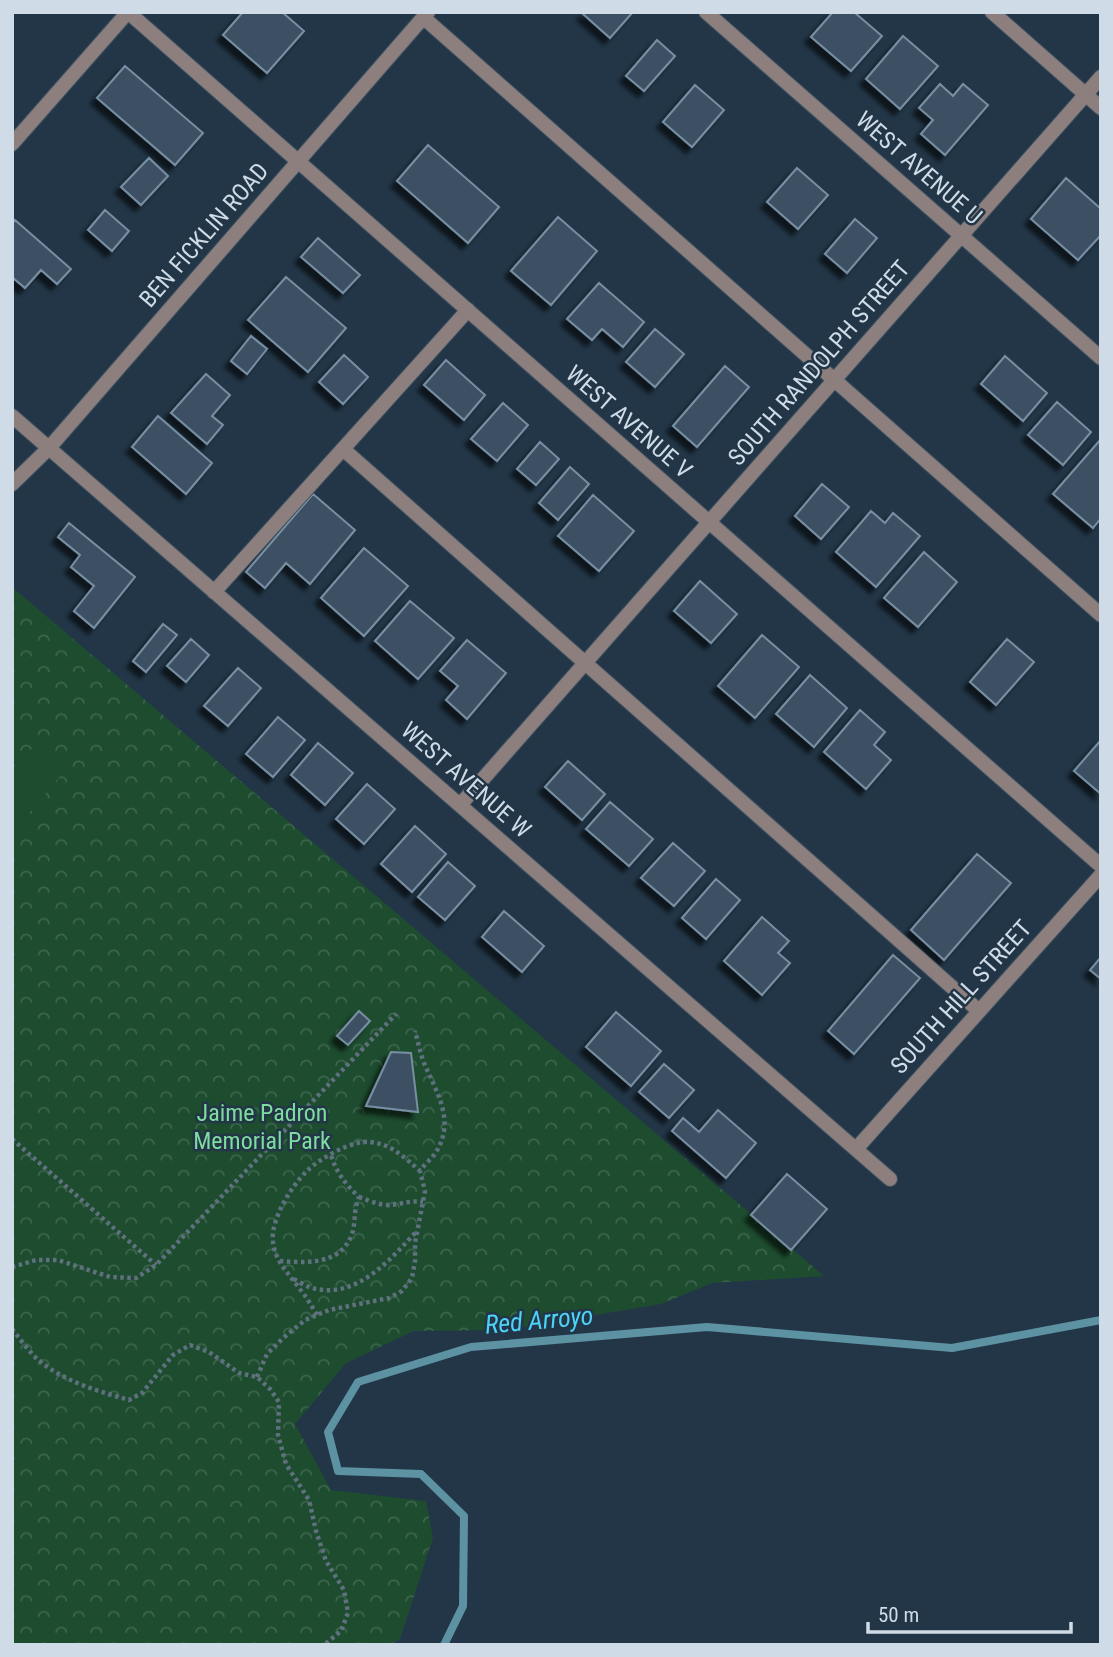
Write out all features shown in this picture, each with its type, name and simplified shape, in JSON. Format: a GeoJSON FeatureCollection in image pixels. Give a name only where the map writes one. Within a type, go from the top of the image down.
{"type":"FeatureCollection","features":[{"type":"Feature","properties":{"kind":"street"},"geometry":{"type":"LineString","coordinates":[[12,144],[128,12]]}},
{"type":"Feature","properties":{"kind":"street","name":"WEST AVENUE V"},"geometry":{"type":"LineString","coordinates":[[128,12],[1101,866]]}},
{"type":"Feature","properties":{"kind":"street","name":"WEST AVENUE U"},"geometry":{"type":"LineString","coordinates":[[706,12],[1101,358]]}},
{"type":"Feature","properties":{"kind":"street"},"geometry":{"type":"LineString","coordinates":[[992,12],[1101,108]]}},
{"type":"Feature","properties":{"kind":"street"},"geometry":{"type":"LineString","coordinates":[[426,15],[1101,615]]}},
{"type":"Feature","properties":{"kind":"street","name":"BEN FICKLIN ROAD"},"geometry":{"type":"LineString","coordinates":[[12,484],[49,448],[426,15]]}},
{"type":"Feature","properties":{"kind":"street","name":"SOUTH RANDOLPH STREET"},"geometry":{"type":"LineString","coordinates":[[460,805],[1101,77]]}},
{"type":"Feature","properties":{"kind":"street"},"geometry":{"type":"LineString","coordinates":[[214,592],[468,310]]}},
{"type":"Feature","properties":{"kind":"street","name":"WEST AVENUE W"},"geometry":{"type":"LineString","coordinates":[[12,416],[890,1179]]}},
{"type":"Feature","properties":{"kind":"street"},"geometry":{"type":"LineString","coordinates":[[343,449],[979,1011]]}},
{"type":"Feature","properties":{"kind":"street","name":"SOUTH HILL STREET"},"geometry":{"type":"LineString","coordinates":[[856,1149],[1101,875]]}},
{"type":"Feature","properties":{"kind":"path"},"geometry":{"type":"LineString","coordinates":[[12,1267],[36,1260],[58,1260],[110,1277],[136,1278],[156,1265],[396,1014]]}},
{"type":"Feature","properties":{"kind":"path"},"geometry":{"type":"LineString","coordinates":[[415,1031],[445,1115],[443,1135],[436,1153],[420,1171]]}},
{"type":"Feature","properties":{"kind":"path"},"geometry":{"type":"LineString","coordinates":[[12,1139],[156,1265]]}},
{"type":"Feature","properties":{"kind":"path"},"geometry":{"type":"LineString","coordinates":[[257,1377],[267,1354],[305,1320],[317,1315],[329,1310],[389,1298],[402,1292],[412,1278],[415,1243],[425,1191],[420,1171],[399,1152],[385,1145],[367,1141],[347,1146],[308,1170],[289,1193],[276,1219],[272,1240],[280,1261],[317,1315]]}},
{"type":"Feature","properties":{"kind":"path"},"geometry":{"type":"LineString","coordinates":[[331,1155],[342,1178],[359,1197],[389,1205],[403,1201],[423,1202]]}},
{"type":"Feature","properties":{"kind":"path"},"geometry":{"type":"LineString","coordinates":[[280,1261],[306,1263],[328,1259],[340,1251],[352,1233],[354,1208],[359,1197]]}},
{"type":"Feature","properties":{"kind":"path"},"geometry":{"type":"LineString","coordinates":[[290,1277],[309,1287],[326,1289],[344,1288],[358,1283],[395,1255],[418,1230]]}},
{"type":"Feature","properties":{"kind":"path"},"geometry":{"type":"LineString","coordinates":[[12,1329],[35,1357],[51,1369],[93,1390],[129,1400],[142,1393],[173,1355],[190,1345],[209,1352],[239,1373],[257,1377],[270,1389],[279,1402],[278,1435],[286,1464],[309,1500],[326,1561],[344,1590],[348,1613],[341,1632],[324,1645]]}},
{"type":"Feature","properties":{"kind":"green space","name":"Jaime Padron Memorial Park"},"geometry":{"type":"Polygon","coordinates":[[[12,587],[824,1276],[712,1283],[661,1304],[506,1330],[414,1331],[346,1363],[295,1424],[331,1490],[426,1501],[433,1538],[400,1639],[390,1645],[12,1645],[12,587]]]}},
{"type":"Feature","properties":{"kind":"green space"},"geometry":{"type":"Polygon","coordinates":[[[12,720],[27,732],[12,750],[12,720]]]}},
{"type":"Feature","properties":{"kind":"green space"},"geometry":{"type":"Polygon","coordinates":[[[37,743],[67,768],[12,833],[12,771],[37,743]]]}},
{"type":"Feature","properties":{"kind":"building"},"geometry":{"type":"Polygon","coordinates":[[[243,12],[282,12],[304,31],[267,73],[223,35],[243,12]]]}},
{"type":"Feature","properties":{"kind":"building"},"geometry":{"type":"Polygon","coordinates":[[[633,12],[610,38],[583,14],[633,12]]]}},
{"type":"Feature","properties":{"kind":"building"},"geometry":{"type":"Polygon","coordinates":[[[833,12],[854,12],[882,36],[851,71],[811,37],[833,12]]]}},
{"type":"Feature","properties":{"kind":"building"},"geometry":{"type":"Polygon","coordinates":[[[903,36],[938,66],[900,109],[866,79],[903,36]]]}},
{"type":"Feature","properties":{"kind":"building"},"geometry":{"type":"Polygon","coordinates":[[[657,40],[675,56],[644,91],[626,76],[657,40]]]}},
{"type":"Feature","properties":{"kind":"building"},"geometry":{"type":"Polygon","coordinates":[[[125,66],[203,133],[175,165],[97,98],[125,66]]]}},
{"type":"Feature","properties":{"kind":"building"},"geometry":{"type":"Polygon","coordinates":[[[940,84],[953,96],[963,84],[988,105],[945,155],[921,134],[933,120],[919,108],[940,84]]]}},
{"type":"Feature","properties":{"kind":"building"},"geometry":{"type":"Polygon","coordinates":[[[695,85],[724,110],[692,147],[663,122],[695,85]]]}},
{"type":"Feature","properties":{"kind":"building"},"geometry":{"type":"Polygon","coordinates":[[[428,145],[499,207],[468,243],[397,181],[428,145]]]}},
{"type":"Feature","properties":{"kind":"building"},"geometry":{"type":"Polygon","coordinates":[[[149,158],[168,176],[141,205],[121,187],[149,158]]]}},
{"type":"Feature","properties":{"kind":"building"},"geometry":{"type":"Polygon","coordinates":[[[797,168],[828,195],[798,229],[767,202],[797,168]]]}},
{"type":"Feature","properties":{"kind":"building"},"geometry":{"type":"Polygon","coordinates":[[[1066,178],[1101,209],[1101,235],[1078,260],[1031,219],[1066,178]]]}},
{"type":"Feature","properties":{"kind":"building"},"geometry":{"type":"Polygon","coordinates":[[[105,210],[129,231],[112,251],[88,230],[105,210]]]}},
{"type":"Feature","properties":{"kind":"building"},"geometry":{"type":"Polygon","coordinates":[[[558,217],[597,251],[551,305],[511,271],[558,217]]]}},
{"type":"Feature","properties":{"kind":"building"},"geometry":{"type":"Polygon","coordinates":[[[855,219],[877,238],[847,273],[825,254],[855,219]]]}},
{"type":"Feature","properties":{"kind":"building"},"geometry":{"type":"Polygon","coordinates":[[[15,220],[71,269],[57,284],[41,270],[25,288],[12,277],[12,224],[15,220]]]}},
{"type":"Feature","properties":{"kind":"building"},"geometry":{"type":"Polygon","coordinates":[[[318,238],[360,275],[343,293],[301,257],[318,238]]]}},
{"type":"Feature","properties":{"kind":"building"},"geometry":{"type":"Polygon","coordinates":[[[286,277],[346,328],[308,372],[248,320],[286,277]]]}},
{"type":"Feature","properties":{"kind":"building"},"geometry":{"type":"Polygon","coordinates":[[[599,283],[644,322],[623,347],[602,329],[592,340],[567,319],[599,283]]]}},
{"type":"Feature","properties":{"kind":"building"},"geometry":{"type":"Polygon","coordinates":[[[655,329],[684,354],[655,387],[626,362],[655,329]]]}},
{"type":"Feature","properties":{"kind":"building"},"geometry":{"type":"Polygon","coordinates":[[[251,336],[267,349],[247,374],[231,361],[251,336]]]}},
{"type":"Feature","properties":{"kind":"building"},"geometry":{"type":"Polygon","coordinates":[[[344,355],[368,377],[343,404],[319,382],[344,355]]]}},
{"type":"Feature","properties":{"kind":"building"},"geometry":{"type":"Polygon","coordinates":[[[1005,356],[1047,393],[1023,421],[981,384],[1005,356]]]}},
{"type":"Feature","properties":{"kind":"building"},"geometry":{"type":"Polygon","coordinates":[[[446,360],[485,395],[464,420],[424,385],[446,360]]]}},
{"type":"Feature","properties":{"kind":"building"},"geometry":{"type":"Polygon","coordinates":[[[725,366],[749,387],[697,447],[673,426],[725,366]]]}},
{"type":"Feature","properties":{"kind":"building"},"geometry":{"type":"Polygon","coordinates":[[[206,374],[230,395],[212,416],[223,425],[207,444],[171,413],[206,374]]]}},
{"type":"Feature","properties":{"kind":"building"},"geometry":{"type":"Polygon","coordinates":[[[1057,402],[1091,432],[1063,465],[1028,435],[1057,402]]]}},
{"type":"Feature","properties":{"kind":"building"},"geometry":{"type":"Polygon","coordinates":[[[503,403],[528,425],[497,461],[471,439],[503,403]]]}},
{"type":"Feature","properties":{"kind":"building"},"geometry":{"type":"Polygon","coordinates":[[[158,416],[212,463],[186,494],[132,447],[158,416]]]}},
{"type":"Feature","properties":{"kind":"building"},"geometry":{"type":"Polygon","coordinates":[[[1101,439],[1101,518],[1093,528],[1053,494],[1101,439]]]}},
{"type":"Feature","properties":{"kind":"building"},"geometry":{"type":"Polygon","coordinates":[[[540,442],[559,459],[536,485],[517,469],[540,442]]]}},
{"type":"Feature","properties":{"kind":"building"},"geometry":{"type":"Polygon","coordinates":[[[570,467],[589,484],[558,520],[539,503],[570,467]]]}},
{"type":"Feature","properties":{"kind":"building"},"geometry":{"type":"Polygon","coordinates":[[[822,484],[849,507],[821,539],[795,516],[822,484]]]}},
{"type":"Feature","properties":{"kind":"building"},"geometry":{"type":"Polygon","coordinates":[[[313,494],[355,530],[310,584],[286,563],[265,588],[246,572],[313,494]]]}},
{"type":"Feature","properties":{"kind":"building"},"geometry":{"type":"Polygon","coordinates":[[[593,495],[634,531],[599,571],[558,536],[593,495]]]}},
{"type":"Feature","properties":{"kind":"building"},"geometry":{"type":"Polygon","coordinates":[[[871,511],[885,523],[893,513],[920,536],[876,587],[836,552],[871,511]]]}},
{"type":"Feature","properties":{"kind":"building"},"geometry":{"type":"Polygon","coordinates":[[[69,523],[135,577],[94,628],[74,611],[94,586],[71,567],[80,555],[58,537],[69,523]]]}},
{"type":"Feature","properties":{"kind":"building"},"geometry":{"type":"Polygon","coordinates":[[[364,548],[408,586],[364,636],[321,598],[364,548]]]}},
{"type":"Feature","properties":{"kind":"building"},"geometry":{"type":"Polygon","coordinates":[[[924,552],[957,582],[918,627],[884,598],[924,552]]]}},
{"type":"Feature","properties":{"kind":"building"},"geometry":{"type":"Polygon","coordinates":[[[700,581],[737,614],[711,643],[674,611],[700,581]]]}},
{"type":"Feature","properties":{"kind":"building"},"geometry":{"type":"Polygon","coordinates":[[[410,601],[454,638],[418,679],[375,641],[410,601]]]}},
{"type":"Feature","properties":{"kind":"building"},"geometry":{"type":"Polygon","coordinates":[[[163,624],[177,635],[146,672],[133,661],[163,624]]]}},
{"type":"Feature","properties":{"kind":"building"},"geometry":{"type":"Polygon","coordinates":[[[762,635],[799,667],[755,718],[718,686],[762,635]]]}},
{"type":"Feature","properties":{"kind":"building"},"geometry":{"type":"Polygon","coordinates":[[[191,639],[209,655],[186,682],[167,666],[191,639]]]}},
{"type":"Feature","properties":{"kind":"building"},"geometry":{"type":"Polygon","coordinates":[[[1007,639],[1034,662],[996,705],[970,682],[1007,639]]]}},
{"type":"Feature","properties":{"kind":"building"},"geometry":{"type":"Polygon","coordinates":[[[467,640],[506,673],[467,719],[446,700],[458,686],[440,671],[467,640]]]}},
{"type":"Feature","properties":{"kind":"building"},"geometry":{"type":"Polygon","coordinates":[[[238,668],[261,688],[228,726],[204,706],[238,668]]]}},
{"type":"Feature","properties":{"kind":"building"},"geometry":{"type":"Polygon","coordinates":[[[810,675],[847,708],[814,747],[776,714],[810,675]]]}},
{"type":"Feature","properties":{"kind":"building"},"geometry":{"type":"Polygon","coordinates":[[[860,710],[885,732],[874,745],[891,760],[866,789],[824,752],[860,710]]]}},
{"type":"Feature","properties":{"kind":"building"},"geometry":{"type":"Polygon","coordinates":[[[278,717],[305,740],[273,777],[246,754],[278,717]]]}},
{"type":"Feature","properties":{"kind":"building"},"geometry":{"type":"Polygon","coordinates":[[[1101,740],[1101,794],[1074,771],[1101,740]]]}},
{"type":"Feature","properties":{"kind":"building"},"geometry":{"type":"Polygon","coordinates":[[[318,743],[353,773],[325,805],[291,775],[318,743]]]}},
{"type":"Feature","properties":{"kind":"building"},"geometry":{"type":"Polygon","coordinates":[[[568,761],[605,794],[582,820],[545,787],[568,761]]]}},
{"type":"Feature","properties":{"kind":"building"},"geometry":{"type":"Polygon","coordinates":[[[367,784],[395,809],[364,844],[336,819],[367,784]]]}},
{"type":"Feature","properties":{"kind":"building"},"geometry":{"type":"Polygon","coordinates":[[[610,802],[653,839],[629,866],[586,829],[610,802]]]}},
{"type":"Feature","properties":{"kind":"building"},"geometry":{"type":"Polygon","coordinates":[[[415,826],[446,854],[412,892],[381,864],[415,826]]]}},
{"type":"Feature","properties":{"kind":"building"},"geometry":{"type":"Polygon","coordinates":[[[673,843],[705,871],[674,906],[641,878],[673,843]]]}},
{"type":"Feature","properties":{"kind":"building"},"geometry":{"type":"Polygon","coordinates":[[[977,854],[1011,883],[944,960],[911,930],[977,854]]]}},
{"type":"Feature","properties":{"kind":"building"},"geometry":{"type":"Polygon","coordinates":[[[448,862],[475,886],[445,920],[418,897],[448,862]]]}},
{"type":"Feature","properties":{"kind":"building"},"geometry":{"type":"Polygon","coordinates":[[[716,879],[740,900],[706,939],[682,918],[716,879]]]}},
{"type":"Feature","properties":{"kind":"building"},"geometry":{"type":"Polygon","coordinates":[[[504,911],[544,946],[522,972],[482,937],[504,911]]]}},
{"type":"Feature","properties":{"kind":"building"},"geometry":{"type":"Polygon","coordinates":[[[762,917],[789,941],[778,953],[790,963],[762,995],[724,961],[762,917]]]}},
{"type":"Feature","properties":{"kind":"building"},"geometry":{"type":"Polygon","coordinates":[[[893,955],[920,978],[854,1054],[828,1031],[893,955]]]}},
{"type":"Feature","properties":{"kind":"building"},"geometry":{"type":"Polygon","coordinates":[[[1101,957],[1101,979],[1090,970],[1101,957]]]}},
{"type":"Feature","properties":{"kind":"building"},"geometry":{"type":"Polygon","coordinates":[[[359,1011],[370,1021],[348,1045],[337,1036],[359,1011]]]}},
{"type":"Feature","properties":{"kind":"building"},"geometry":{"type":"Polygon","coordinates":[[[616,1012],[661,1051],[631,1086],[586,1047],[616,1012]]]}},
{"type":"Feature","properties":{"kind":"building"},"geometry":{"type":"Polygon","coordinates":[[[391,1052],[411,1053],[418,1112],[366,1106],[391,1052]]]}},
{"type":"Feature","properties":{"kind":"building"},"geometry":{"type":"Polygon","coordinates":[[[664,1064],[694,1090],[669,1118],[639,1092],[664,1064]]]}},
{"type":"Feature","properties":{"kind":"building"},"geometry":{"type":"Polygon","coordinates":[[[718,1110],[756,1143],[726,1178],[672,1131],[683,1118],[699,1132],[718,1110]]]}},
{"type":"Feature","properties":{"kind":"building"},"geometry":{"type":"Polygon","coordinates":[[[787,1174],[827,1209],[791,1250],[751,1215],[787,1174]]]}},
{"type":"Feature","properties":{"kind":"waterway","name":"Red Arroyo"},"geometry":{"type":"LineString","coordinates":[[444,1645],[463,1606],[464,1516],[421,1474],[338,1471],[328,1432],[358,1382],[471,1347],[707,1327],[952,1348],[1101,1320]]}}]}
